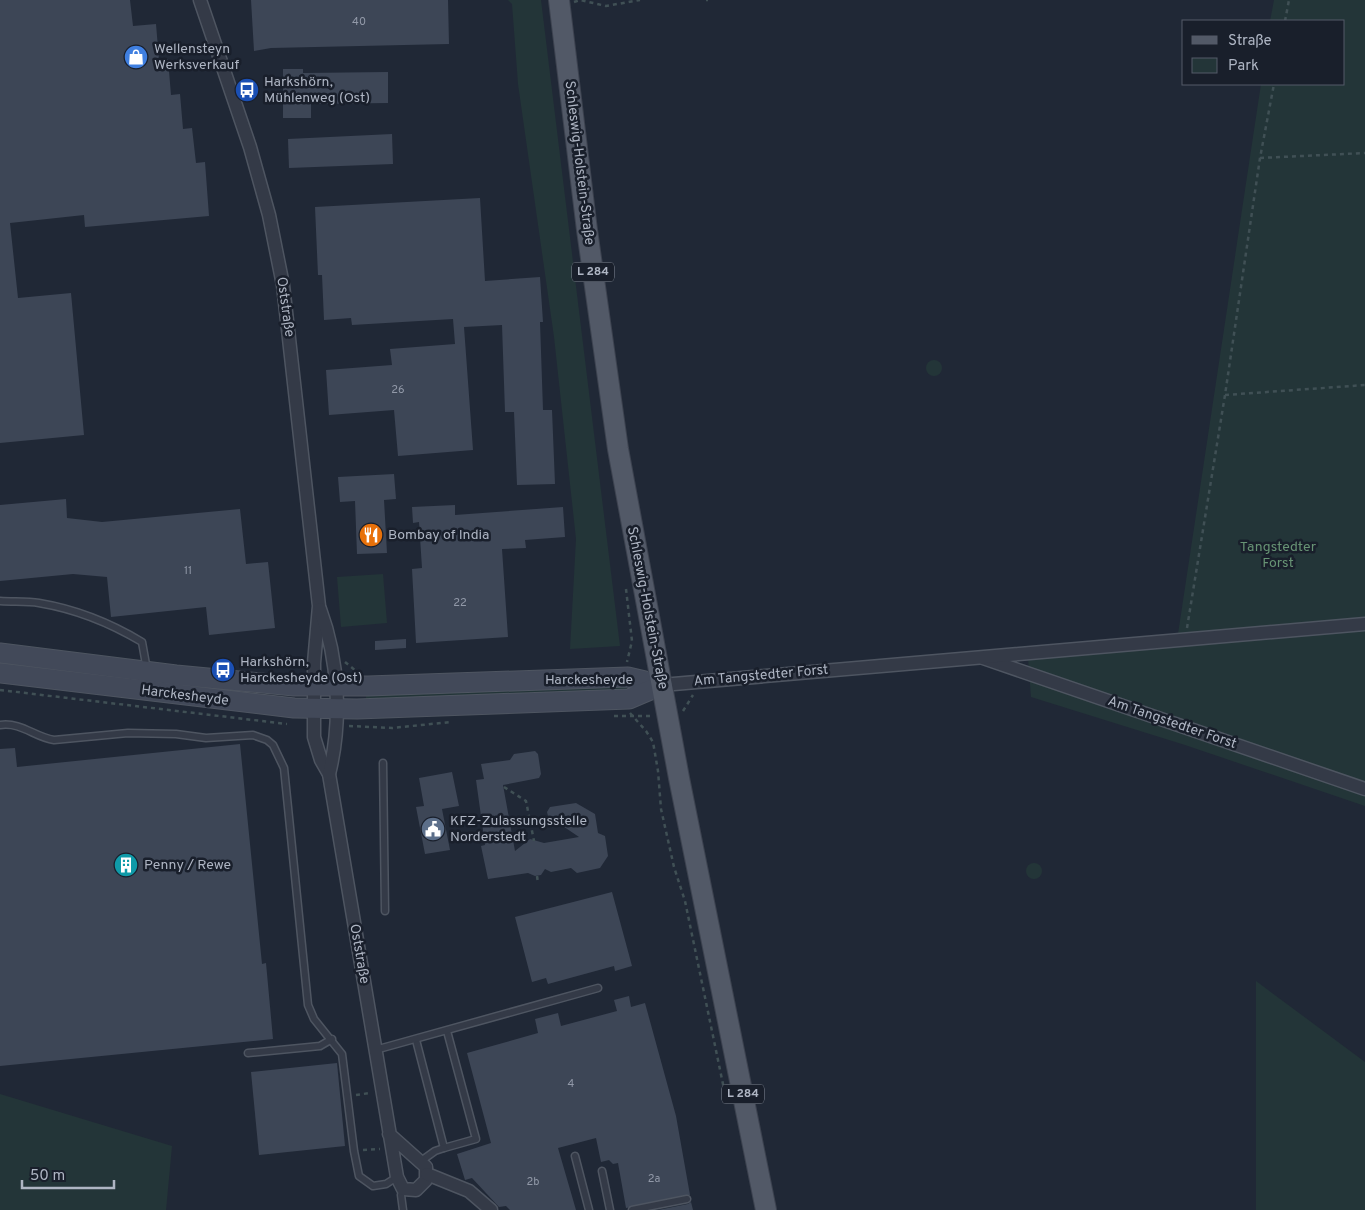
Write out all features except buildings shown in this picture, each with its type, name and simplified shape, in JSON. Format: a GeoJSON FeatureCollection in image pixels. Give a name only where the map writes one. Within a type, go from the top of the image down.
{"type":"FeatureCollection","features":[{"type":"Feature","properties":{"kind":"main road","name":"Schleswig-Holstein-Straße"},"geometry":{"type":"LineString","coordinates":[[560,3],[589,240],[618,449],[662,685],[766,1210]]}},
{"type":"Feature","properties":{"kind":"main road","name":"Harckesheyde"},"geometry":{"type":"LineString","coordinates":[[0,653],[221,680],[314,686],[628,677],[662,685]]}},
{"type":"Feature","properties":{"kind":"main road","name":"Harckesheyde"},"geometry":{"type":"LineString","coordinates":[[0,673],[195,698],[314,708],[629,699],[662,685]]}},
{"type":"Feature","properties":{"kind":"street","name":"Oststraße"},"geometry":{"type":"LineString","coordinates":[[200,0],[253,156],[277,256],[290,340],[319,606],[314,686],[314,737],[321,760],[329,774],[381,1092],[397,1177],[403,1189]]}},
{"type":"Feature","properties":{"kind":"street","name":"Oststraße"},"geometry":{"type":"LineString","coordinates":[[207,0],[207,17]]}},
{"type":"Feature","properties":{"kind":"street","name":"Oststraße"},"geometry":{"type":"LineString","coordinates":[[319,606],[330,637],[336,686],[336,738],[329,774]]}},
{"type":"Feature","properties":{"kind":"street","name":"Am Tangstedter Forst"},"geometry":{"type":"LineString","coordinates":[[662,685],[1365,624]]}},
{"type":"Feature","properties":{"kind":"street","name":"Am Tangstedter Forst"},"geometry":{"type":"LineString","coordinates":[[978,657],[1365,789]]}},
{"type":"Feature","properties":{"kind":"street"},"geometry":{"type":"LineString","coordinates":[[389,1134],[421,1161],[428,1174],[469,1191],[491,1210]]}},
{"type":"Feature","properties":{"kind":"street"},"geometry":{"type":"LineString","coordinates":[[403,1189],[416,1190],[426,1180],[428,1174]]}},
{"type":"Feature","properties":{"kind":"lane"},"geometry":{"type":"LineString","coordinates":[[0,601],[39,603],[85,616],[125,632],[142,642],[147,672]]}},
{"type":"Feature","properties":{"kind":"lane"},"geometry":{"type":"LineString","coordinates":[[0,725],[15,724],[44,739],[54,740],[144,733],[206,738],[253,735],[267,740],[273,745],[284,768],[308,1005],[314,1019],[332,1039],[342,1054],[354,1151],[359,1176],[373,1186],[381,1186],[397,1177]]}},
{"type":"Feature","properties":{"kind":"lane"},"geometry":{"type":"LineString","coordinates":[[383,764],[385,911]]}},
{"type":"Feature","properties":{"kind":"lane"},"geometry":{"type":"LineString","coordinates":[[375,1050],[598,988]]}},
{"type":"Feature","properties":{"kind":"lane"},"geometry":{"type":"LineString","coordinates":[[421,1161],[435,1151],[476,1140],[447,1031]]}},
{"type":"Feature","properties":{"kind":"lane"},"geometry":{"type":"LineString","coordinates":[[248,1053],[320,1046],[332,1039]]}},
{"type":"Feature","properties":{"kind":"lane"},"geometry":{"type":"LineString","coordinates":[[416,1040],[444,1148]]}},
{"type":"Feature","properties":{"kind":"lane"},"geometry":{"type":"LineString","coordinates":[[575,1156],[589,1210]]}},
{"type":"Feature","properties":{"kind":"lane"},"geometry":{"type":"LineString","coordinates":[[602,1171],[610,1210]]}},
{"type":"Feature","properties":{"kind":"lane"},"geometry":{"type":"LineString","coordinates":[[403,1189],[401,1195],[403,1210]]}},
{"type":"Feature","properties":{"kind":"lane"},"geometry":{"type":"LineString","coordinates":[[632,1210],[688,1199]]}},
{"type":"Feature","properties":{"kind":"path"},"geometry":{"type":"LineString","coordinates":[[560,3],[580,0],[606,6],[640,0]]}},
{"type":"Feature","properties":{"kind":"path"},"geometry":{"type":"LineString","coordinates":[[1285,20],[1289,0]]}},
{"type":"Feature","properties":{"kind":"path"},"geometry":{"type":"LineString","coordinates":[[1185,639],[1225,395],[1260,158],[1274,85]]}},
{"type":"Feature","properties":{"kind":"path"},"geometry":{"type":"LineString","coordinates":[[1260,158],[1365,153]]}},
{"type":"Feature","properties":{"kind":"path"},"geometry":{"type":"LineString","coordinates":[[1225,395],[1365,385]]}},
{"type":"Feature","properties":{"kind":"path"},"geometry":{"type":"LineString","coordinates":[[343,662],[356,670],[356,674]]}},
{"type":"Feature","properties":{"kind":"path"},"geometry":{"type":"LineString","coordinates":[[678,713],[682,712],[691,697],[711,680]]}},
{"type":"Feature","properties":{"kind":"path"},"geometry":{"type":"LineString","coordinates":[[0,690],[294,724]]}},
{"type":"Feature","properties":{"kind":"path"},"geometry":{"type":"LineString","coordinates":[[649,717],[633,718],[646,731],[653,742],[658,771],[661,809],[674,867],[685,901],[725,1094]]}},
{"type":"Feature","properties":{"kind":"path"},"geometry":{"type":"LineString","coordinates":[[504,787],[526,801],[534,840]]}},
{"type":"Feature","properties":{"kind":"path"},"geometry":{"type":"LineString","coordinates":[[537,876],[538,883]]}},
{"type":"Feature","properties":{"kind":"path"},"geometry":{"type":"LineString","coordinates":[[348,1096],[381,1092]]}},
{"type":"Feature","properties":{"kind":"path"},"geometry":{"type":"LineString","coordinates":[[354,1151],[392,1148]]}},
{"type":"Feature","properties":{"kind":"green space"},"geometry":{"type":"Polygon","coordinates":[[[508,0],[541,0],[620,646],[570,649],[576,539],[554,337],[518,84],[512,4],[508,0]]]}},
{"type":"Feature","properties":{"kind":"green space","name":"Tangstedter Forst"},"geometry":{"type":"Polygon","coordinates":[[[1274,0],[1365,0],[1365,806],[1185,745],[1031,697],[1028,658],[1072,643],[1178,634],[1261,85],[1345,85],[1345,20],[1270,20],[1274,0]]]}},
{"type":"Feature","properties":{"kind":"green space"},"geometry":{"type":"Polygon","coordinates":[[[934,360],[940,362],[942,368],[940,374],[934,376],[928,374],[926,368],[928,362],[934,360]]]}},
{"type":"Feature","properties":{"kind":"green space"},"geometry":{"type":"Polygon","coordinates":[[[383,574],[387,623],[341,627],[337,577],[383,574]]]}},
{"type":"Feature","properties":{"kind":"green space"},"geometry":{"type":"Polygon","coordinates":[[[625,682],[626,689],[366,702],[366,696],[625,682]]]}},
{"type":"Feature","properties":{"kind":"green space"},"geometry":{"type":"Polygon","coordinates":[[[1034,863],[1040,865],[1042,871],[1040,877],[1034,879],[1028,877],[1026,871],[1028,865],[1034,863]]]}},
{"type":"Feature","properties":{"kind":"green space"},"geometry":{"type":"Polygon","coordinates":[[[1256,981],[1365,1062],[1365,1210],[1256,1210],[1256,981]]]}},
{"type":"Feature","properties":{"kind":"green space"},"geometry":{"type":"Polygon","coordinates":[[[0,1094],[172,1146],[166,1210],[0,1210],[0,1094]]]}},
{"type":"Feature","properties":{"kind":"place","name":"Wellensteyn Werksverkauf"},"geometry":{"type":"Point","coordinates":[136,57]}},
{"type":"Feature","properties":{"kind":"place","name":"Harkshörn, Mühlenweg (Ost)"},"geometry":{"type":"Point","coordinates":[247,90]}},
{"type":"Feature","properties":{"kind":"place","name":"Bombay of India"},"geometry":{"type":"Point","coordinates":[371,535]}},
{"type":"Feature","properties":{"kind":"place","name":"Harkshörn, Harckesheyde (Ost)"},"geometry":{"type":"Point","coordinates":[223,670]}},
{"type":"Feature","properties":{"kind":"place","name":"KFZ-Zulassungsstelle Norderstedt"},"geometry":{"type":"Point","coordinates":[433,829]}},
{"type":"Feature","properties":{"kind":"place","name":"Penny / Rewe"},"geometry":{"type":"Point","coordinates":[126,865]}}]}
